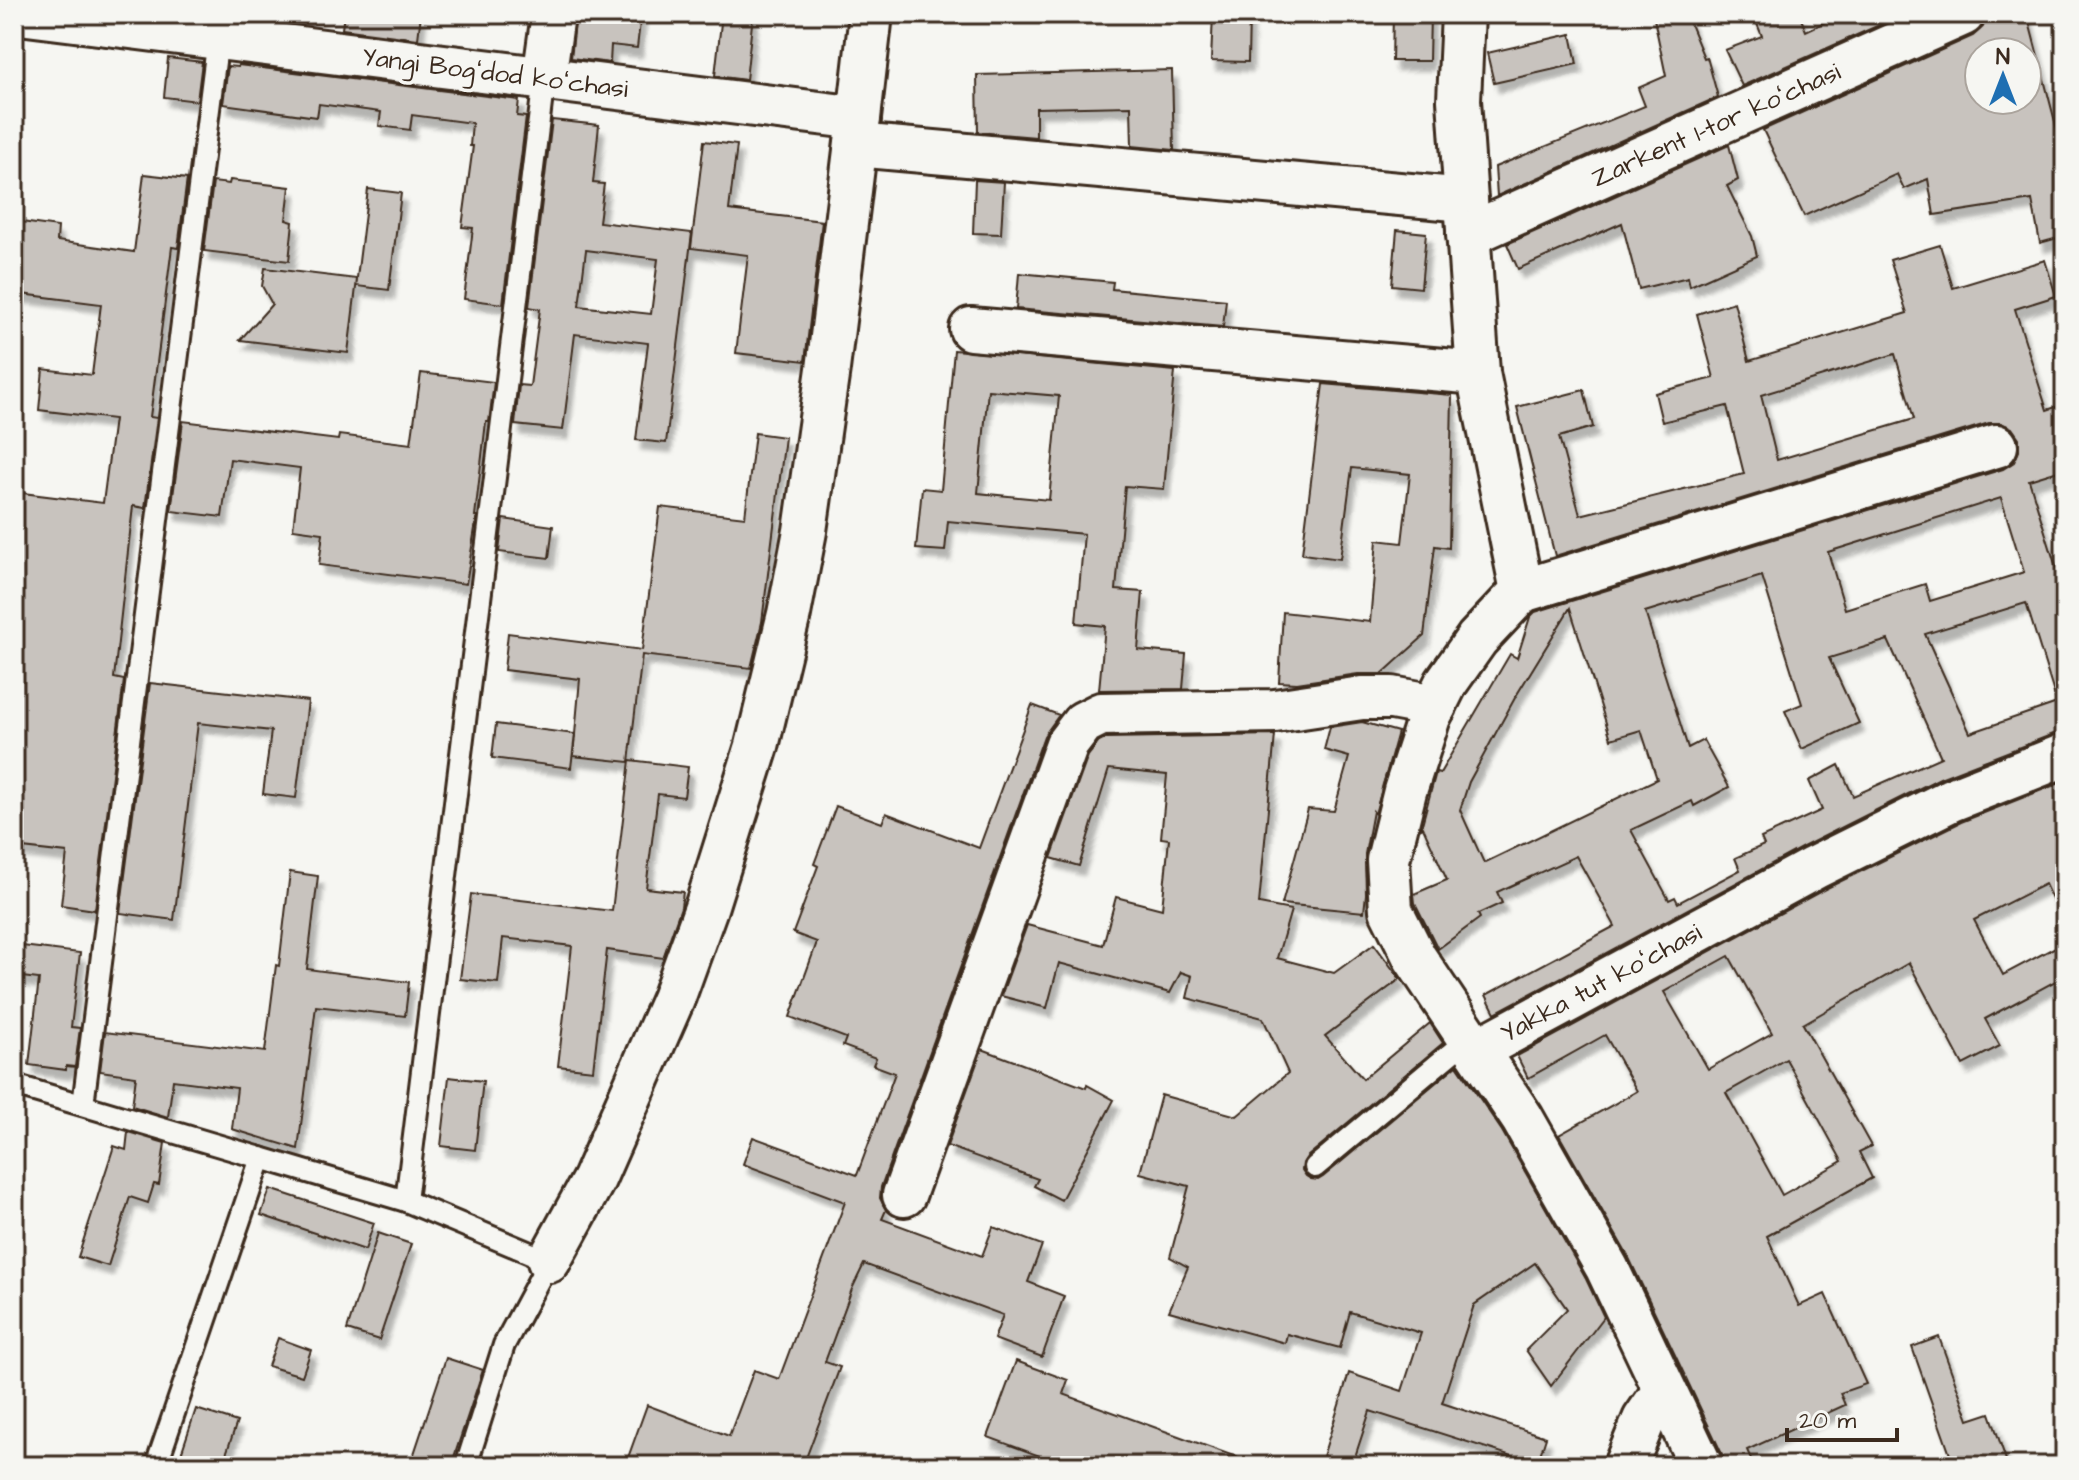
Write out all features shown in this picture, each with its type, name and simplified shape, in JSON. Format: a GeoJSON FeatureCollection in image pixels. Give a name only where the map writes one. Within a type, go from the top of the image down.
{"type":"FeatureCollection","features":[{"type":"Feature","properties":{"kind":"street","name":"Yangi Bogʻdod koʻchasi"},"geometry":{"type":"LineString","coordinates":[[27,14],[219,26],[858,131],[1467,217]]}},
{"type":"Feature","properties":{"kind":"street"},"geometry":{"type":"LineString","coordinates":[[544,79],[553,14]]}},
{"type":"Feature","properties":{"kind":"street"},"geometry":{"type":"LineString","coordinates":[[549,1261],[594,1179],[673,999],[706,908],[757,746],[789,614],[805,531],[871,14]]}},
{"type":"Feature","properties":{"kind":"street"},"geometry":{"type":"LineString","coordinates":[[1463,14],[1459,100],[1478,373],[1522,591]]}},
{"type":"Feature","properties":{"kind":"street","name":"Zarkent 1-tor koʻchasi"},"geometry":{"type":"LineString","coordinates":[[1467,217],[1963,14]]}},
{"type":"Feature","properties":{"kind":"street"},"geometry":{"type":"LineString","coordinates":[[971,329],[1478,373]]}},
{"type":"Feature","properties":{"kind":"street"},"geometry":{"type":"LineString","coordinates":[[1473,1044],[1415,958],[1391,910],[1388,860],[1405,791],[1429,717],[1446,683],[1477,639],[1522,591],[1996,446]]}},
{"type":"Feature","properties":{"kind":"street"},"geometry":{"type":"LineString","coordinates":[[904,1195],[1067,744],[1083,723],[1101,714],[1275,711],[1362,698],[1392,698],[1435,706]]}},
{"type":"Feature","properties":{"kind":"street","name":"Yakka tut koʻchasi"},"geometry":{"type":"LineString","coordinates":[[1701,1466],[1607,1268],[1522,1118],[1473,1044],[1951,800],[2065,755]]}},
{"type":"Feature","properties":{"kind":"street"},"geometry":{"type":"LineString","coordinates":[[1625,1466],[1644,1420],[1664,1391]]}},
{"type":"Feature","properties":{"kind":"lane"},"geometry":{"type":"LineString","coordinates":[[83,1105],[219,26]]}},
{"type":"Feature","properties":{"kind":"lane"},"geometry":{"type":"LineString","coordinates":[[406,1201],[544,79]]}},
{"type":"Feature","properties":{"kind":"lane"},"geometry":{"type":"LineString","coordinates":[[1315,1167],[1473,1044]]}},
{"type":"Feature","properties":{"kind":"lane"},"geometry":{"type":"LineString","coordinates":[[14,1085],[406,1201],[549,1261],[504,1345],[466,1466]]}},
{"type":"Feature","properties":{"kind":"lane"},"geometry":{"type":"LineString","coordinates":[[156,1466],[261,1158]]}},
{"type":"Feature","properties":{"kind":"building"},"geometry":{"type":"Polygon","coordinates":[[[244,14],[282,14],[281,22],[244,17],[244,14]]]}},
{"type":"Feature","properties":{"kind":"building"},"geometry":{"type":"Polygon","coordinates":[[[344,14],[421,14],[418,39],[342,29],[344,14]]]}},
{"type":"Feature","properties":{"kind":"building"},"geometry":{"type":"Polygon","coordinates":[[[576,14],[641,14],[637,48],[611,45],[610,63],[571,58],[576,14]]]}},
{"type":"Feature","properties":{"kind":"building"},"geometry":{"type":"Polygon","coordinates":[[[722,14],[753,14],[746,80],[715,76],[722,14]]]}},
{"type":"Feature","properties":{"kind":"building"},"geometry":{"type":"Polygon","coordinates":[[[1213,14],[1249,14],[1248,62],[1211,61],[1213,14]]]}},
{"type":"Feature","properties":{"kind":"building"},"geometry":{"type":"Polygon","coordinates":[[[1393,14],[1430,14],[1429,61],[1392,61],[1393,14]]]}},
{"type":"Feature","properties":{"kind":"building"},"geometry":{"type":"Polygon","coordinates":[[[1653,14],[1686,14],[1704,58],[1707,57],[1718,97],[1497,196],[1495,167],[1645,106],[1638,88],[1666,76],[1653,14]]]}},
{"type":"Feature","properties":{"kind":"building"},"geometry":{"type":"Polygon","coordinates":[[[1753,14],[1799,14],[1806,31],[1842,14],[1904,14],[1742,86],[1725,50],[1762,36],[1753,14]]]}},
{"type":"Feature","properties":{"kind":"building"},"geometry":{"type":"Polygon","coordinates":[[[1987,14],[2027,14],[2033,36],[1973,36],[1983,27],[1987,14]]]}},
{"type":"Feature","properties":{"kind":"building"},"geometry":{"type":"Polygon","coordinates":[[[1571,34],[1577,64],[1494,83],[1487,53],[1571,34]]]}},
{"type":"Feature","properties":{"kind":"building"},"geometry":{"type":"Polygon","coordinates":[[[1963,40],[1963,116],[2043,116],[2043,75],[2065,160],[2065,236],[2040,243],[2032,200],[1934,215],[1928,179],[1904,189],[1897,174],[1804,216],[1763,130],[1963,40]]]}},
{"type":"Feature","properties":{"kind":"building"},"geometry":{"type":"Polygon","coordinates":[[[168,58],[202,62],[197,101],[164,97],[168,58]]]}},
{"type":"Feature","properties":{"kind":"building"},"geometry":{"type":"Polygon","coordinates":[[[228,66],[519,100],[517,116],[526,117],[503,304],[464,299],[473,228],[462,227],[473,146],[470,146],[472,123],[412,115],[410,130],[379,126],[381,112],[319,104],[317,117],[223,104],[228,66]]]}},
{"type":"Feature","properties":{"kind":"building"},"geometry":{"type":"Polygon","coordinates":[[[1172,70],[1174,150],[1132,146],[1131,106],[1036,108],[1036,137],[978,132],[977,75],[1172,70]]]}},
{"type":"Feature","properties":{"kind":"building"},"geometry":{"type":"Polygon","coordinates":[[[552,120],[599,125],[593,183],[604,184],[599,222],[692,233],[666,443],[636,440],[648,343],[575,334],[563,430],[515,425],[519,385],[530,386],[540,309],[529,307],[552,120]],[[586,250],[579,306],[651,314],[658,259],[586,250]]]}},
{"type":"Feature","properties":{"kind":"building"},"geometry":{"type":"Polygon","coordinates":[[[704,141],[737,145],[729,210],[822,221],[805,361],[736,353],[748,255],[691,248],[704,141]]]}},
{"type":"Feature","properties":{"kind":"building"},"geometry":{"type":"Polygon","coordinates":[[[1729,145],[1738,180],[1727,186],[1752,236],[1757,256],[1690,286],[1688,277],[1639,289],[1622,223],[1518,269],[1507,244],[1729,145]]]}},
{"type":"Feature","properties":{"kind":"building"},"geometry":{"type":"Polygon","coordinates":[[[144,174],[187,179],[178,248],[172,247],[150,417],[157,418],[145,508],[133,506],[114,678],[124,680],[95,910],[61,905],[67,853],[14,847],[14,492],[103,503],[114,419],[39,410],[43,369],[92,375],[101,304],[14,293],[14,221],[58,227],[57,241],[134,252],[144,174]]]}},
{"type":"Feature","properties":{"kind":"building"},"geometry":{"type":"Polygon","coordinates":[[[230,180],[290,187],[286,220],[293,222],[289,261],[204,251],[213,182],[229,184],[230,180]]]}},
{"type":"Feature","properties":{"kind":"building"},"geometry":{"type":"Polygon","coordinates":[[[975,180],[1004,182],[1001,234],[973,233],[975,180]]]}},
{"type":"Feature","properties":{"kind":"building"},"geometry":{"type":"Polygon","coordinates":[[[368,189],[401,193],[389,290],[356,286],[368,189]]]}},
{"type":"Feature","properties":{"kind":"building"},"geometry":{"type":"Polygon","coordinates":[[[1397,230],[1426,233],[1421,288],[1392,285],[1397,230]]]}},
{"type":"Feature","properties":{"kind":"building"},"geometry":{"type":"Polygon","coordinates":[[[1940,245],[1953,288],[2045,260],[2056,296],[2015,309],[2047,410],[2065,404],[2065,469],[2029,480],[2065,596],[2065,732],[1940,778],[1803,847],[1495,1013],[1486,995],[1615,926],[1576,856],[1497,892],[1502,903],[1478,914],[1480,918],[1438,949],[1415,903],[1414,894],[1447,880],[1421,828],[1436,772],[1440,773],[1510,654],[1517,658],[1530,617],[1535,612],[2003,469],[2014,462],[2019,451],[2019,438],[2012,428],[2001,423],[1989,423],[1555,556],[1517,407],[1584,390],[1593,427],[1559,437],[1580,515],[1744,474],[1727,406],[1662,422],[1655,393],[1714,378],[1697,314],[1734,302],[1749,361],[1907,313],[1890,260],[1940,245]],[[1895,354],[1761,395],[1777,460],[1914,419],[1895,354]],[[2001,498],[1828,552],[1845,609],[1925,584],[1930,601],[2024,572],[2001,498]],[[1762,576],[1645,612],[1688,748],[1703,740],[1729,787],[1694,806],[1692,801],[1631,830],[1669,900],[1675,897],[1678,903],[1740,870],[1735,858],[1764,845],[1761,838],[1822,810],[1809,781],[1839,765],[1853,796],[1941,757],[1888,640],[1829,658],[1859,723],[1802,749],[1785,711],[1802,704],[1762,576]],[[2026,603],[1925,634],[1970,733],[2057,703],[2026,603]],[[1570,608],[1516,696],[1469,782],[1460,810],[1484,863],[1657,779],[1641,730],[1611,739],[1570,608]]]}},
{"type":"Feature","properties":{"kind":"building"},"geometry":{"type":"Polygon","coordinates":[[[265,268],[357,279],[348,353],[240,340],[272,304],[262,286],[265,268]]]}},
{"type":"Feature","properties":{"kind":"building"},"geometry":{"type":"Polygon","coordinates":[[[1019,273],[1113,282],[1112,289],[1226,300],[1223,327],[1016,309],[1019,273]]]}},
{"type":"Feature","properties":{"kind":"building"},"geometry":{"type":"Polygon","coordinates":[[[954,350],[1175,371],[1164,489],[1125,486],[1116,590],[1143,592],[1138,650],[1186,654],[1183,689],[1099,690],[1105,626],[1076,623],[1084,534],[948,521],[945,551],[916,549],[922,488],[941,490],[954,350]],[[988,390],[978,493],[1049,500],[1059,396],[988,390]]]}},
{"type":"Feature","properties":{"kind":"building"},"geometry":{"type":"Polygon","coordinates":[[[421,373],[494,382],[489,422],[486,422],[477,516],[466,584],[319,565],[323,533],[293,529],[300,468],[230,459],[222,517],[171,511],[183,421],[338,440],[339,435],[411,444],[421,373]]]}},
{"type":"Feature","properties":{"kind":"building"},"geometry":{"type":"Polygon","coordinates":[[[1323,384],[1452,395],[1449,548],[1435,546],[1424,636],[1382,674],[1279,682],[1283,612],[1370,622],[1377,540],[1402,543],[1410,474],[1352,468],[1340,559],[1302,554],[1323,384]]]}},
{"type":"Feature","properties":{"kind":"building"},"geometry":{"type":"Polygon","coordinates":[[[755,433],[785,437],[762,622],[751,668],[642,655],[629,762],[573,756],[580,679],[504,670],[508,633],[642,650],[660,507],[745,517],[755,433]]]}},
{"type":"Feature","properties":{"kind":"building"},"geometry":{"type":"Polygon","coordinates":[[[503,519],[553,526],[549,558],[499,552],[503,519]]]}},
{"type":"Feature","properties":{"kind":"building"},"geometry":{"type":"Polygon","coordinates":[[[150,683],[308,701],[296,798],[263,794],[271,731],[198,723],[174,920],[120,913],[150,683]]]}},
{"type":"Feature","properties":{"kind":"building"},"geometry":{"type":"Polygon","coordinates":[[[1032,705],[1059,715],[1044,736],[881,1187],[880,1198],[886,1210],[882,1219],[982,1256],[993,1227],[1042,1245],[1028,1282],[1064,1296],[1042,1357],[994,1339],[1003,1315],[864,1264],[825,1362],[840,1367],[803,1466],[625,1466],[647,1405],[729,1436],[754,1370],[779,1379],[845,1202],[743,1164],[753,1137],[857,1175],[895,1073],[873,1065],[876,1058],[843,1046],[846,1038],[790,1017],[817,942],[793,933],[836,806],[882,823],[886,813],[979,848],[1032,705]]]}},
{"type":"Feature","properties":{"kind":"building"},"geometry":{"type":"Polygon","coordinates":[[[1362,722],[1398,732],[1375,814],[1373,811],[1365,854],[1364,912],[1282,904],[1308,809],[1334,811],[1349,757],[1324,750],[1330,727],[1362,722]]]}},
{"type":"Feature","properties":{"kind":"building"},"geometry":{"type":"Polygon","coordinates":[[[496,724],[575,734],[571,768],[492,758],[496,724]]]}},
{"type":"Feature","properties":{"kind":"building"},"geometry":{"type":"Polygon","coordinates":[[[1275,735],[1259,904],[1291,910],[1277,958],[1334,973],[1374,944],[1400,979],[1325,1036],[1363,1079],[1430,1023],[1443,1043],[1307,1157],[1302,1170],[1311,1179],[1323,1177],[1457,1065],[1502,1131],[1586,1279],[1604,1317],[1551,1386],[1526,1350],[1567,1309],[1535,1263],[1474,1305],[1442,1403],[1546,1437],[1537,1464],[1370,1411],[1352,1466],[1320,1466],[1349,1373],[1402,1391],[1421,1333],[1350,1312],[1340,1348],[1287,1334],[1285,1343],[1169,1311],[1188,1267],[1170,1257],[1189,1186],[1140,1173],[1161,1095],[1237,1116],[1288,1073],[1263,1018],[1187,998],[1192,976],[1181,972],[1170,993],[1059,963],[1047,1008],[1001,996],[1027,925],[1103,945],[1116,897],[1162,909],[1169,839],[1161,838],[1167,775],[1109,769],[1079,866],[1051,858],[1088,756],[1099,742],[1107,738],[1275,735]]]}},
{"type":"Feature","properties":{"kind":"building"},"geometry":{"type":"Polygon","coordinates":[[[630,760],[688,767],[684,797],[658,794],[646,888],[683,892],[681,907],[663,958],[607,950],[593,1070],[558,1066],[572,946],[503,938],[498,983],[460,979],[471,894],[612,911],[630,760]]]}},
{"type":"Feature","properties":{"kind":"building"},"geometry":{"type":"Polygon","coordinates":[[[2065,781],[2065,927],[2045,884],[1974,920],[2003,975],[2065,942],[2065,976],[1985,1019],[2000,1046],[1963,1065],[1909,963],[1803,1024],[1871,1146],[1859,1152],[1872,1178],[1767,1236],[1799,1306],[1825,1294],[1866,1384],[1840,1393],[1845,1405],[1747,1450],[1754,1466],[1725,1466],[1629,1258],[1559,1135],[1637,1091],[1605,1035],[1528,1078],[1517,1056],[1825,889],[1961,822],[2065,781]],[[1729,956],[1664,992],[1708,1069],[1772,1033],[1729,956]],[[1786,1059],[1726,1093],[1782,1195],[1842,1161],[1786,1059]]]}},
{"type":"Feature","properties":{"kind":"building"},"geometry":{"type":"Polygon","coordinates":[[[290,872],[318,876],[307,969],[409,982],[405,1016],[316,1006],[298,1149],[232,1129],[237,1088],[173,1080],[168,1117],[132,1106],[136,1076],[100,1071],[105,1032],[265,1052],[290,872]]]}},
{"type":"Feature","properties":{"kind":"building"},"geometry":{"type":"Polygon","coordinates":[[[14,945],[80,953],[71,1027],[80,1028],[75,1067],[66,1066],[66,1070],[29,1065],[39,979],[14,976],[14,945]]]}},
{"type":"Feature","properties":{"kind":"building"},"geometry":{"type":"Polygon","coordinates":[[[982,1049],[1086,1088],[1087,1085],[1114,1100],[1061,1200],[1034,1186],[1038,1179],[947,1146],[982,1049]]]}},
{"type":"Feature","properties":{"kind":"building"},"geometry":{"type":"Polygon","coordinates":[[[449,1077],[483,1081],[475,1150],[441,1146],[449,1077]]]}},
{"type":"Feature","properties":{"kind":"building"},"geometry":{"type":"Polygon","coordinates":[[[128,1132],[165,1143],[159,1185],[154,1184],[148,1203],[130,1197],[108,1266],[78,1257],[114,1146],[126,1150],[128,1132]]]}},
{"type":"Feature","properties":{"kind":"building"},"geometry":{"type":"Polygon","coordinates":[[[270,1189],[374,1223],[365,1250],[261,1215],[270,1189]]]}},
{"type":"Feature","properties":{"kind":"building"},"geometry":{"type":"Polygon","coordinates":[[[378,1233],[411,1244],[379,1340],[347,1330],[378,1233]]]}},
{"type":"Feature","properties":{"kind":"building"},"geometry":{"type":"Polygon","coordinates":[[[1939,1337],[1969,1420],[1990,1413],[2006,1460],[1989,1466],[1954,1466],[1912,1347],[1939,1337]]]}},
{"type":"Feature","properties":{"kind":"building"},"geometry":{"type":"Polygon","coordinates":[[[278,1338],[311,1350],[302,1376],[268,1366],[278,1338]]]}},
{"type":"Feature","properties":{"kind":"building"},"geometry":{"type":"Polygon","coordinates":[[[446,1358],[483,1370],[451,1466],[410,1466],[446,1358]]]}},
{"type":"Feature","properties":{"kind":"building"},"geometry":{"type":"Polygon","coordinates":[[[1016,1361],[1068,1380],[1063,1394],[1250,1462],[1250,1466],[1037,1466],[1040,1456],[988,1437],[1016,1361]]]}},
{"type":"Feature","properties":{"kind":"building"},"geometry":{"type":"Polygon","coordinates":[[[196,1409],[237,1422],[222,1466],[177,1466],[196,1409]]]}}]}
